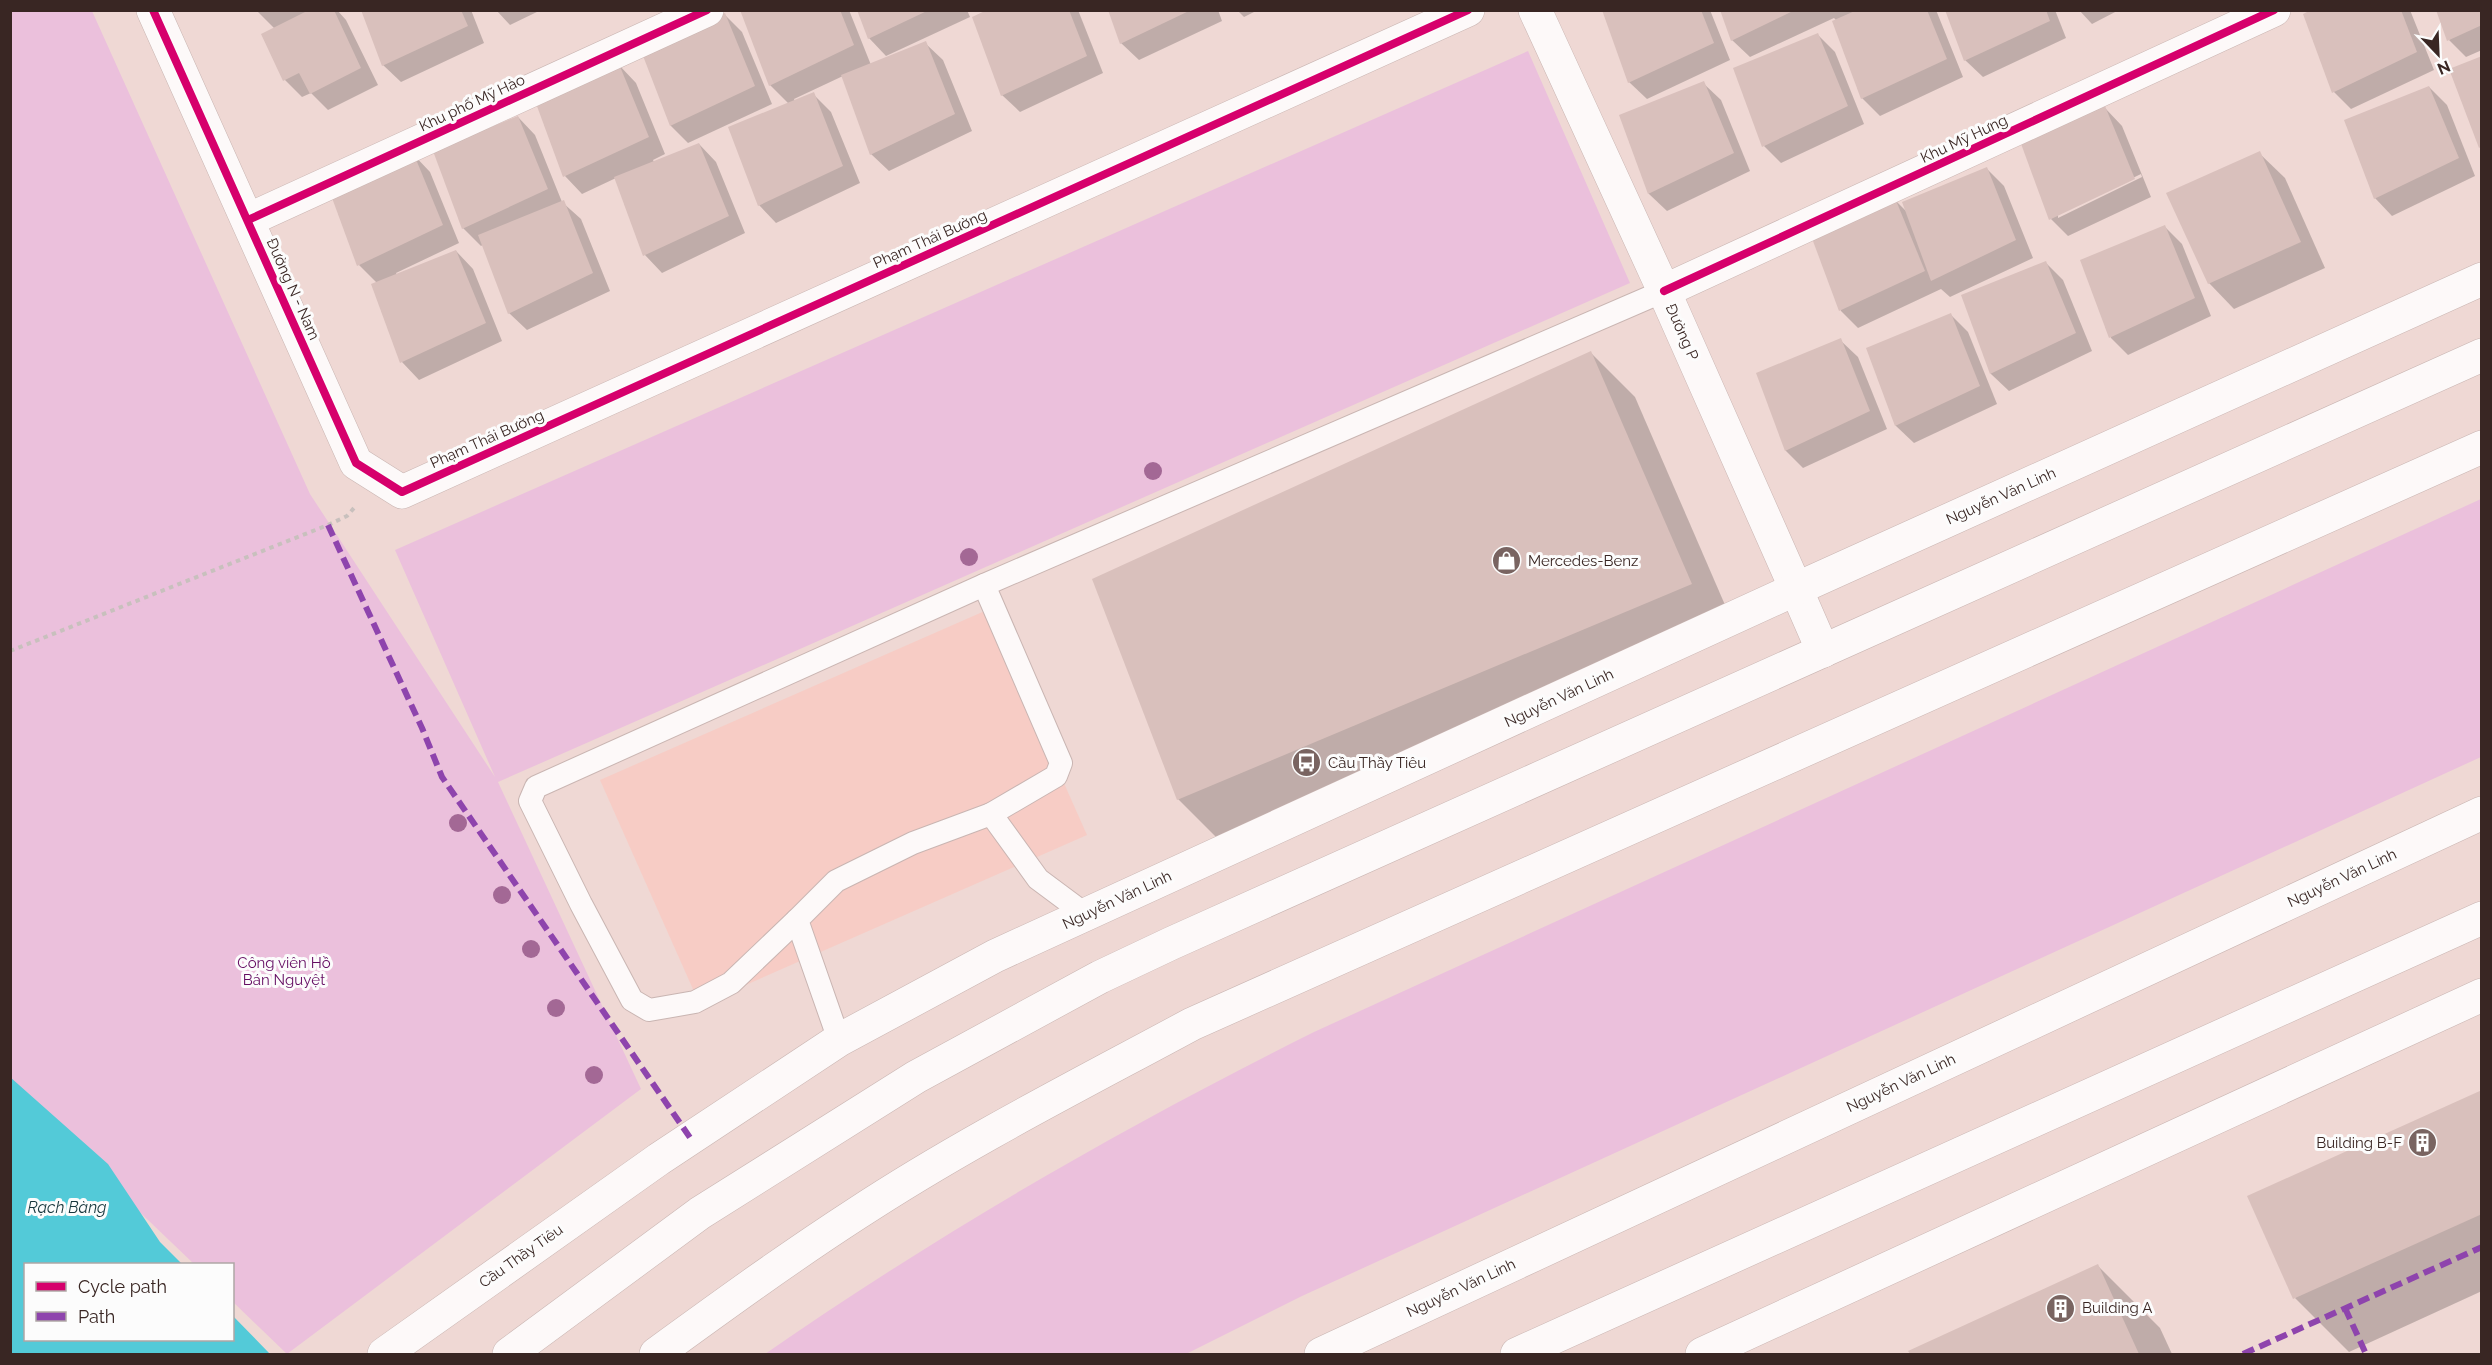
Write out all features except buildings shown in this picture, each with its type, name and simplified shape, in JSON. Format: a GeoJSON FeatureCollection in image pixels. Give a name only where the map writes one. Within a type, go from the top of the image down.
{"type":"FeatureCollection","features":[{"type":"Feature","properties":{"kind":"main road","name":"Đường N - Nam"},"geometry":{"type":"LineString","coordinates":[[153,10],[356,464],[391,485]]}},
{"type":"Feature","properties":{"kind":"main road","name":"Khu phố Mỹ Hào"},"geometry":{"type":"LineString","coordinates":[[248,220],[707,10]]}},
{"type":"Feature","properties":{"kind":"main road","name":"Phạm Thái Bường"},"geometry":{"type":"LineString","coordinates":[[391,485],[1468,10]]}},
{"type":"Feature","properties":{"kind":"main road","name":"Đường P"},"geometry":{"type":"LineString","coordinates":[[1535,10],[1665,291],[1823,651]]}},
{"type":"Feature","properties":{"kind":"main road","name":"Khu Mỹ Hưng"},"geometry":{"type":"LineString","coordinates":[[1665,291],[2274,10]]}},
{"type":"Feature","properties":{"kind":"main road","name":"Nguyễn Văn Linh"},"geometry":{"type":"LineString","coordinates":[[659,1159],[839,1040],[995,956],[1796,589],[2481,279]]}},
{"type":"Feature","properties":{"kind":"main road"},"geometry":{"type":"LineString","coordinates":[[509,1354],[700,1213],[916,1077],[1100,977],[2481,355]]}},
{"type":"Feature","properties":{"kind":"main road"},"geometry":{"type":"LineString","coordinates":[[656,1354],[742,1291],[857,1213],[942,1161],[1192,1024],[2481,447]]}},
{"type":"Feature","properties":{"kind":"main road","name":"Nguyễn Văn Linh"},"geometry":{"type":"LineString","coordinates":[[1322,1354],[2481,813]]}},
{"type":"Feature","properties":{"kind":"main road"},"geometry":{"type":"LineString","coordinates":[[1517,1354],[2481,918]]}},
{"type":"Feature","properties":{"kind":"main road"},"geometry":{"type":"LineString","coordinates":[[1702,1354],[2481,995]]}},
{"type":"Feature","properties":{"kind":"main road","name":"Cầu Thầy Tiêu"},"geometry":{"type":"LineString","coordinates":[[384,1354],[659,1159]]}},
{"type":"Feature","properties":{"kind":"lane"},"geometry":{"type":"LineString","coordinates":[[984,585],[1061,763],[1056,776],[991,814],[913,843],[836,880],[731,983],[695,1002],[649,1010],[632,1000],[530,801],[536,787],[984,585],[1665,291]]}},
{"type":"Feature","properties":{"kind":"lane"},"geometry":{"type":"LineString","coordinates":[[991,814],[1038,879],[1085,914]]}},
{"type":"Feature","properties":{"kind":"lane"},"geometry":{"type":"LineString","coordinates":[[796,920],[839,1040]]}},
{"type":"Feature","properties":{"kind":"path"},"geometry":{"type":"LineString","coordinates":[[10,651],[328,525],[347,516],[391,485]]}},
{"type":"Feature","properties":{"kind":"shaded area"},"geometry":{"type":"Polygon","coordinates":[[[987,610],[1087,835],[700,1005],[600,780],[987,610]]]}},
{"type":"Feature","properties":{"kind":"green space","name":"Công viên Hồ Bán Nguyệt"},"geometry":{"type":"Polygon","coordinates":[[[10,11],[92,11],[310,494],[495,777],[395,550],[1528,51],[1630,283],[498,782],[641,1089],[287,1354],[234,1303],[234,1263],[193,1263],[11,1089],[10,11]]]}},
{"type":"Feature","properties":{"kind":"green space"},"geometry":{"type":"Polygon","coordinates":[[[2481,499],[2481,757],[1302,1296],[1186,1354],[765,1354],[898,1266],[1034,1183],[1172,1105],[1314,1032],[2481,499]]]}},
{"type":"Feature","properties":{"kind":"water","name":"Rạch Bàng"},"geometry":{"type":"Polygon","coordinates":[[[10,1077],[108,1164],[160,1242],[181,1263],[24,1263],[24,1341],[234,1341],[234,1317],[270,1354],[11,1354],[10,1077]]]}},
{"type":"Feature","properties":{"kind":"marked path"},"geometry":{"type":"LineString","coordinates":[[328,525],[422,728],[442,777],[691,1139]]}},
{"type":"Feature","properties":{"kind":"marked path"},"geometry":{"type":"LineString","coordinates":[[2243,1354],[2482,1247]]}},
{"type":"Feature","properties":{"kind":"marked path"},"geometry":{"type":"LineString","coordinates":[[2345,1308],[2366,1354]]}},
{"type":"Feature","properties":{"kind":"cycle path"},"geometry":{"type":"LineString","coordinates":[[153,10],[356,463],[402,492],[1468,10]]}},
{"type":"Feature","properties":{"kind":"cycle path"},"geometry":{"type":"LineString","coordinates":[[248,220],[707,10]]}},
{"type":"Feature","properties":{"kind":"cycle path"},"geometry":{"type":"LineString","coordinates":[[1664,291],[2274,10]]}},
{"type":"Feature","properties":{"kind":"place","name":"Mercedes-Benz"},"geometry":{"type":"Point","coordinates":[1507,561]}},
{"type":"Feature","properties":{"kind":"place","name":"Cầu Thầy Tiêu"},"geometry":{"type":"Point","coordinates":[1307,763]}},
{"type":"Feature","properties":{"kind":"place","name":"Building B-F"},"geometry":{"type":"Point","coordinates":[2423,1143]}},
{"type":"Feature","properties":{"kind":"place","name":"Building A"},"geometry":{"type":"Point","coordinates":[2061,1308]}}]}
